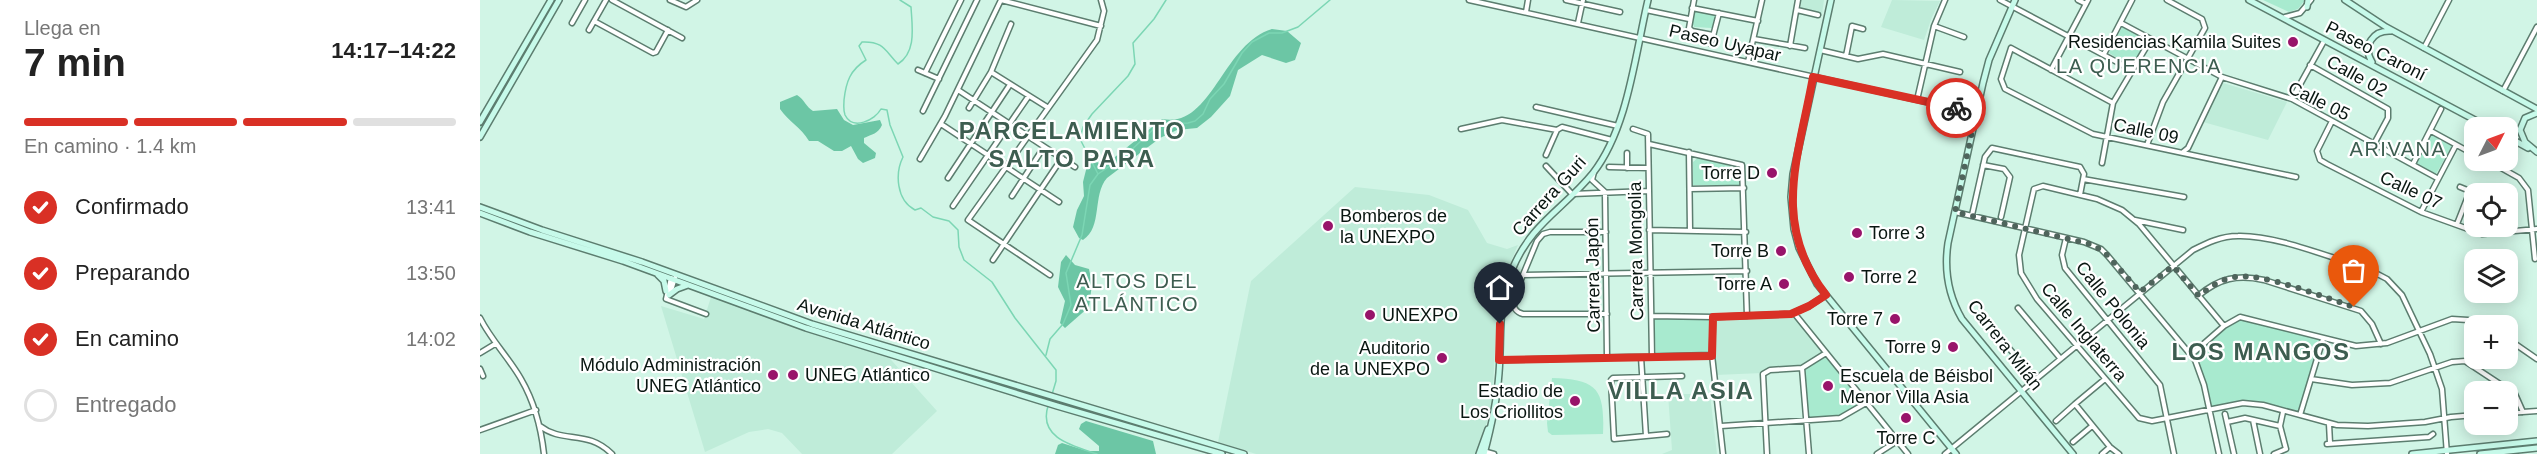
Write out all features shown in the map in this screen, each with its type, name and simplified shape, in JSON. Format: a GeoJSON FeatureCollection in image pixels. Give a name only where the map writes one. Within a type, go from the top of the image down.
{"type":"FeatureCollection","features":[{"type":"Feature","properties":{"kind":"main road"},"geometry":{"type":"LineString","coordinates":[[480,122],[551,0]]}},
{"type":"Feature","properties":{"kind":"main road"},"geometry":{"type":"LineString","coordinates":[[480,137],[559,0]]}},
{"type":"Feature","properties":{"kind":"main road","name":"Carrera Guri"},"geometry":{"type":"LineString","coordinates":[[1482,453],[1492,416],[1499,360],[1500,313],[1503,295],[1518,256],[1546,218],[1595,169],[1612,140],[1618,126],[1648,0]]}},
{"type":"Feature","properties":{"kind":"main road"},"geometry":{"type":"LineString","coordinates":[[1831,0],[1793,174],[1791,197],[1794,229],[1799,248],[1826,295],[1954,451]]}},
{"type":"Feature","properties":{"kind":"main road","name":"Carrera Milán"},"geometry":{"type":"LineString","coordinates":[[2015,0],[1989,60],[1976,113],[1946,258],[1948,283],[1954,306],[1962,319],[2073,454]]}},
{"type":"Feature","properties":{"kind":"main road","name":"Paseo Caroní"},"geometry":{"type":"LineString","coordinates":[[2249,0],[2470,117]]}},
{"type":"Feature","properties":{"kind":"main road","name":"Paseo Caroní"},"geometry":{"type":"LineString","coordinates":[[2345,0],[2395,32],[2537,111],[2525,118],[2520,130],[2525,142],[2537,153]]}},
{"type":"Feature","properties":{"kind":"main road"},"geometry":{"type":"LineString","coordinates":[[2376,66],[2368,57],[2369,42],[2380,32],[2395,32]]}},
{"type":"Feature","properties":{"kind":"main road","name":"Paseo Caroní"},"geometry":{"type":"LineString","coordinates":[[2518,143],[2537,153]]}},
{"type":"Feature","properties":{"kind":"main road","name":"Avenida Atlántico"},"geometry":{"type":"LineString","coordinates":[[480,207],[525,225],[812,324],[1222,454]]}},
{"type":"Feature","properties":{"kind":"main road","name":"Avenida Atlántico"},"geometry":{"type":"LineString","coordinates":[[480,213],[530,232],[673,277],[688,285],[806,328],[1040,397]]}},
{"type":"Feature","properties":{"kind":"main road"},"geometry":{"type":"LineString","coordinates":[[657,273],[665,284],[667,294],[688,285]]}},
{"type":"Feature","properties":{"kind":"main road","name":"Avenida Atlántico"},"geometry":{"type":"LineString","coordinates":[[1058,403],[1245,454]]}},
{"type":"Feature","properties":{"kind":"main road"},"geometry":{"type":"LineString","coordinates":[[2412,454],[2447,453],[2537,441]]}},
{"type":"Feature","properties":{"kind":"main road"},"geometry":{"type":"LineString","coordinates":[[2480,454],[2537,448]]}},
{"type":"Feature","properties":{"kind":"street"},"geometry":{"type":"LineString","coordinates":[[572,23],[585,0]]}},
{"type":"Feature","properties":{"kind":"street"},"geometry":{"type":"LineString","coordinates":[[589,30],[606,0]]}},
{"type":"Feature","properties":{"kind":"street"},"geometry":{"type":"LineString","coordinates":[[612,0],[682,38]]}},
{"type":"Feature","properties":{"kind":"street"},"geometry":{"type":"LineString","coordinates":[[670,0],[686,7],[697,0]]}},
{"type":"Feature","properties":{"kind":"street"},"geometry":{"type":"LineString","coordinates":[[925,73],[961,0]]}},
{"type":"Feature","properties":{"kind":"street"},"geometry":{"type":"LineString","coordinates":[[923,111],[977,0]]}},
{"type":"Feature","properties":{"kind":"street"},"geometry":{"type":"LineString","coordinates":[[920,159],[941,124],[1001,0],[1101,26]]}},
{"type":"Feature","properties":{"kind":"street"},"geometry":{"type":"LineString","coordinates":[[1050,275],[968,220],[1097,40],[1104,11],[1101,0]]}},
{"type":"Feature","properties":{"kind":"street","name":"Paseo Uyapar"},"geometry":{"type":"LineString","coordinates":[[1469,0],[1976,113]]}},
{"type":"Feature","properties":{"kind":"street"},"geometry":{"type":"LineString","coordinates":[[1526,12],[1528,0]]}},
{"type":"Feature","properties":{"kind":"street"},"geometry":{"type":"LineString","coordinates":[[1566,0],[1620,12]]}},
{"type":"Feature","properties":{"kind":"street"},"geometry":{"type":"LineString","coordinates":[[1694,0],[1689,28],[1692,31],[1713,35]]}},
{"type":"Feature","properties":{"kind":"street"},"geometry":{"type":"LineString","coordinates":[[1748,62],[1762,0]]}},
{"type":"Feature","properties":{"kind":"street"},"geometry":{"type":"LineString","coordinates":[[1790,46],[1798,0]]}},
{"type":"Feature","properties":{"kind":"street"},"geometry":{"type":"LineString","coordinates":[[1917,100],[1934,26],[1945,0]]}},
{"type":"Feature","properties":{"kind":"street"},"geometry":{"type":"LineString","coordinates":[[2000,0],[2132,70]]}},
{"type":"Feature","properties":{"kind":"street"},"geometry":{"type":"LineString","coordinates":[[2078,0],[2087,2],[2051,70],[2113,103]]}},
{"type":"Feature","properties":{"kind":"street"},"geometry":{"type":"LineString","coordinates":[[2104,54],[2132,0]]}},
{"type":"Feature","properties":{"kind":"street"},"geometry":{"type":"LineString","coordinates":[[2147,145],[2163,102],[2205,28],[2204,22],[2167,0]]}},
{"type":"Feature","properties":{"kind":"street"},"geometry":{"type":"LineString","coordinates":[[2424,48],[2449,0]]}},
{"type":"Feature","properties":{"kind":"street"},"geometry":{"type":"LineString","coordinates":[[1578,23],[1583,2]]}},
{"type":"Feature","properties":{"kind":"street"},"geometry":{"type":"LineString","coordinates":[[2278,16],[2291,17],[2309,2]]}},
{"type":"Feature","properties":{"kind":"street"},"geometry":{"type":"LineString","coordinates":[[1692,8],[1758,21]]}},
{"type":"Feature","properties":{"kind":"street"},"geometry":{"type":"LineString","coordinates":[[1646,9],[1689,19]]}},
{"type":"Feature","properties":{"kind":"street"},"geometry":{"type":"LineString","coordinates":[[1797,10],[1818,15]]}},
{"type":"Feature","properties":{"kind":"street"},"geometry":{"type":"LineString","coordinates":[[1711,44],[1719,13]]}},
{"type":"Feature","properties":{"kind":"street"},"geometry":{"type":"LineString","coordinates":[[594,21],[653,53],[656,52],[668,30]]}},
{"type":"Feature","properties":{"kind":"street","name":"Calle 05"},"geometry":{"type":"LineString","coordinates":[[2121,23],[2222,77],[2292,99],[2437,178]]}},
{"type":"Feature","properties":{"kind":"street"},"geometry":{"type":"LineString","coordinates":[[969,108],[991,72],[1011,24]]}},
{"type":"Feature","properties":{"kind":"street"},"geometry":{"type":"LineString","coordinates":[[1846,56],[1852,26],[1863,29]]}},
{"type":"Feature","properties":{"kind":"street"},"geometry":{"type":"LineString","coordinates":[[1934,26],[1964,37]]}},
{"type":"Feature","properties":{"kind":"street"},"geometry":{"type":"LineString","coordinates":[[2503,91],[2537,27]]}},
{"type":"Feature","properties":{"kind":"street"},"geometry":{"type":"LineString","coordinates":[[1754,39],[1805,48]]}},
{"type":"Feature","properties":{"kind":"street"},"geometry":{"type":"LineString","coordinates":[[2102,163],[2113,103],[2151,39]]}},
{"type":"Feature","properties":{"kind":"street"},"geometry":{"type":"LineString","coordinates":[[2292,99],[2324,40]]}},
{"type":"Feature","properties":{"kind":"street","name":"Calle 09"},"geometry":{"type":"LineString","coordinates":[[2051,70],[2011,48],[2002,74],[2002,85],[2014,94],[2093,134],[2296,177]]}},
{"type":"Feature","properties":{"kind":"street"},"geometry":{"type":"LineString","coordinates":[[1819,50],[1866,59],[1883,54],[1960,72]]}},
{"type":"Feature","properties":{"kind":"street","name":"Calle 02"},"geometry":{"type":"LineString","coordinates":[[2310,65],[2386,106],[2389,111],[2388,118],[2374,144]]}},
{"type":"Feature","properties":{"kind":"street"},"geometry":{"type":"LineString","coordinates":[[918,70],[939,79]]}},
{"type":"Feature","properties":{"kind":"street"},"geometry":{"type":"LineString","coordinates":[[991,72],[1009,86],[1047,107]]}},
{"type":"Feature","properties":{"kind":"street"},"geometry":{"type":"LineString","coordinates":[[2182,152],[2188,148],[2222,77]]}},
{"type":"Feature","properties":{"kind":"street"},"geometry":{"type":"LineString","coordinates":[[948,178],[1009,86]]}},
{"type":"Feature","properties":{"kind":"street"},"geometry":{"type":"LineString","coordinates":[[958,90],[1075,167]]}},
{"type":"Feature","properties":{"kind":"street"},"geometry":{"type":"LineString","coordinates":[[953,206],[1028,97]]}},
{"type":"Feature","properties":{"kind":"street"},"geometry":{"type":"LineString","coordinates":[[1536,107],[1618,126]]}},
{"type":"Feature","properties":{"kind":"street"},"geometry":{"type":"LineString","coordinates":[[2413,164],[2440,109]]}},
{"type":"Feature","properties":{"kind":"street"},"geometry":{"type":"LineString","coordinates":[[1461,129],[1502,120],[1557,130]]}},
{"type":"Feature","properties":{"kind":"street","name":"Calle 07"},"geometry":{"type":"LineString","coordinates":[[2332,122],[2319,144],[2317,151],[2320,160],[2421,212],[2464,227]]}},
{"type":"Feature","properties":{"kind":"street"},"geometry":{"type":"LineString","coordinates":[[941,124],[1059,202]]}},
{"type":"Feature","properties":{"kind":"street"},"geometry":{"type":"LineString","coordinates":[[1546,155],[1557,130],[1562,127],[1612,140]]}},
{"type":"Feature","properties":{"kind":"street"},"geometry":{"type":"LineString","coordinates":[[1633,129],[1646,132],[1649,144],[1740,163],[1743,168],[1748,316]]}},
{"type":"Feature","properties":{"kind":"street"},"geometry":{"type":"LineString","coordinates":[[2431,131],[2464,149]]}},
{"type":"Feature","properties":{"kind":"street","name":"Carrera Mongolia"},"geometry":{"type":"LineString","coordinates":[[1649,144],[1652,357]]}},
{"type":"Feature","properties":{"kind":"street"},"geometry":{"type":"LineString","coordinates":[[2421,212],[2456,145]]}},
{"type":"Feature","properties":{"kind":"street"},"geometry":{"type":"LineString","coordinates":[[1012,196],[1044,147]]}},
{"type":"Feature","properties":{"kind":"street"},"geometry":{"type":"LineString","coordinates":[[1972,215],[1987,152],[1995,148],[2080,167],[2084,171],[2080,195],[2111,204],[2135,220],[2224,326]]}},
{"type":"Feature","properties":{"kind":"street"},"geometry":{"type":"LineString","coordinates":[[1689,152],[1690,230]]}},
{"type":"Feature","properties":{"kind":"street"},"geometry":{"type":"LineString","coordinates":[[1627,153],[1627,168]]}},
{"type":"Feature","properties":{"kind":"street"},"geometry":{"type":"LineString","coordinates":[[993,260],[1062,158]]}},
{"type":"Feature","properties":{"kind":"street"},"geometry":{"type":"LineString","coordinates":[[1983,165],[2004,169],[2010,177],[2001,217]]}},
{"type":"Feature","properties":{"kind":"street"},"geometry":{"type":"LineString","coordinates":[[1546,166],[1572,194],[1648,191]]}},
{"type":"Feature","properties":{"kind":"street"},"geometry":{"type":"LineString","coordinates":[[1609,168],[1648,168]]}},
{"type":"Feature","properties":{"kind":"street"},"geometry":{"type":"LineString","coordinates":[[1595,169],[1592,180],[1605,193]]}},
{"type":"Feature","properties":{"kind":"street"},"geometry":{"type":"LineString","coordinates":[[2507,171],[2524,183],[2530,199],[2535,229],[2535,260]]}},
{"type":"Feature","properties":{"kind":"street"},"geometry":{"type":"LineString","coordinates":[[2083,179],[2184,197]]}},
{"type":"Feature","properties":{"kind":"street","name":"Calle Inglaterra"},"geometry":{"type":"LineString","coordinates":[[2080,195],[2043,186],[2036,187],[2032,193],[2019,255],[2021,273],[2037,299],[2139,418],[2152,421],[2243,403],[2329,424],[2368,426],[2425,422],[2464,416]]}},
{"type":"Feature","properties":{"kind":"street"},"geometry":{"type":"LineString","coordinates":[[2460,186],[2464,188]]}},
{"type":"Feature","properties":{"kind":"street"},"geometry":{"type":"LineString","coordinates":[[1690,189],[1744,188]]}},
{"type":"Feature","properties":{"kind":"street","name":"Carrera Japón"},"geometry":{"type":"LineString","coordinates":[[1605,193],[1607,357]]}},
{"type":"Feature","properties":{"kind":"street"},"geometry":{"type":"LineString","coordinates":[[2457,224],[2464,206]]}},
{"type":"Feature","properties":{"kind":"street"},"geometry":{"type":"LineString","coordinates":[[1955,212],[2024,227],[2101,249],[2192,354],[2201,373],[2219,454]]}},
{"type":"Feature","properties":{"kind":"street"},"geometry":{"type":"LineString","coordinates":[[2135,220],[2183,230]]}},
{"type":"Feature","properties":{"kind":"street","name":"Calle 07"},"geometry":{"type":"LineString","coordinates":[[2518,231],[2535,229]]}},
{"type":"Feature","properties":{"kind":"street"},"geometry":{"type":"LineString","coordinates":[[1649,231],[1746,232]]}},
{"type":"Feature","properties":{"kind":"street"},"geometry":{"type":"LineString","coordinates":[[1606,232],[1543,234],[1537,241],[1522,275],[1513,305],[1518,313],[1607,314]]}},
{"type":"Feature","properties":{"kind":"street"},"geometry":{"type":"LineString","coordinates":[[1945,454],[1954,451],[2035,379],[2193,250],[2214,240],[2236,236],[2264,238],[2378,273],[2400,292],[2436,368],[2442,389],[2447,453]]}},
{"type":"Feature","properties":{"kind":"street","name":"Calle Polonia"},"geometry":{"type":"LineString","coordinates":[[2066,238],[2062,262],[2160,385],[2174,454]]}},
{"type":"Feature","properties":{"kind":"street"},"geometry":{"type":"LineString","coordinates":[[1522,275],[1747,271]]}},
{"type":"Feature","properties":{"kind":"street"},"geometry":{"type":"LineString","coordinates":[[2199,296],[2209,287],[2227,279],[2250,276],[2361,311],[2372,324],[2381,344]]}},
{"type":"Feature","properties":{"kind":"street"},"geometry":{"type":"LineString","coordinates":[[673,277],[666,299],[706,314]]}},
{"type":"Feature","properties":{"kind":"street"},"geometry":{"type":"LineString","coordinates":[[1652,316],[1713,317],[1794,313],[1826,295]]}},
{"type":"Feature","properties":{"kind":"street"},"geometry":{"type":"LineString","coordinates":[[2018,308],[2060,358]]}},
{"type":"Feature","properties":{"kind":"street"},"geometry":{"type":"LineString","coordinates":[[1794,313],[1908,454]]}},
{"type":"Feature","properties":{"kind":"street"},"geometry":{"type":"LineString","coordinates":[[1713,317],[1712,356],[1723,454]]}},
{"type":"Feature","properties":{"kind":"street"},"geometry":{"type":"LineString","coordinates":[[2192,354],[2224,326],[2235,319],[2246,317],[2356,346],[2398,340],[2442,321],[2464,320]]}},
{"type":"Feature","properties":{"kind":"street"},"geometry":{"type":"LineString","coordinates":[[480,318],[482,327],[521,379],[536,410],[544,454]]}},
{"type":"Feature","properties":{"kind":"street"},"geometry":{"type":"LineString","coordinates":[[1992,328],[2035,379]]}},
{"type":"Feature","properties":{"kind":"street"},"geometry":{"type":"LineString","coordinates":[[2300,416],[2323,339]]}},
{"type":"Feature","properties":{"kind":"street"},"geometry":{"type":"LineString","coordinates":[[480,353],[495,344]]}},
{"type":"Feature","properties":{"kind":"street"},"geometry":{"type":"LineString","coordinates":[[2518,346],[2537,359]]}},
{"type":"Feature","properties":{"kind":"street"},"geometry":{"type":"LineString","coordinates":[[1767,454],[1762,374],[1770,370],[1802,368],[1826,353]]}},
{"type":"Feature","properties":{"kind":"street"},"geometry":{"type":"LineString","coordinates":[[1499,360],[1712,356]]}},
{"type":"Feature","properties":{"kind":"street"},"geometry":{"type":"LineString","coordinates":[[1641,357],[1646,436]]}},
{"type":"Feature","properties":{"kind":"street"},"geometry":{"type":"LineString","coordinates":[[2311,379],[2352,385],[2390,383],[2459,360],[2472,364],[2516,394],[2523,412]]}},
{"type":"Feature","properties":{"kind":"street"},"geometry":{"type":"LineString","coordinates":[[1802,368],[1809,454]]}},
{"type":"Feature","properties":{"kind":"street"},"geometry":{"type":"LineString","coordinates":[[480,369],[483,375]]}},
{"type":"Feature","properties":{"kind":"street"},"geometry":{"type":"LineString","coordinates":[[1667,434],[1616,440],[1614,438],[1611,378],[1682,376]]}},
{"type":"Feature","properties":{"kind":"street"},"geometry":{"type":"LineString","coordinates":[[2056,421],[2105,379]]}},
{"type":"Feature","properties":{"kind":"street"},"geometry":{"type":"LineString","coordinates":[[1721,426],[1840,418],[1866,403]]}},
{"type":"Feature","properties":{"kind":"street"},"geometry":{"type":"LineString","coordinates":[[2075,404],[2114,452],[2119,454]]}},
{"type":"Feature","properties":{"kind":"street"},"geometry":{"type":"LineString","coordinates":[[480,430],[536,410]]}},
{"type":"Feature","properties":{"kind":"street"},"geometry":{"type":"LineString","coordinates":[[2518,412],[2537,411]]}},
{"type":"Feature","properties":{"kind":"street"},"geometry":{"type":"LineString","coordinates":[[2274,454],[2286,449],[2280,426],[2283,412]]}},
{"type":"Feature","properties":{"kind":"street"},"geometry":{"type":"LineString","coordinates":[[2225,414],[2234,454]]}},
{"type":"Feature","properties":{"kind":"street"},"geometry":{"type":"LineString","coordinates":[[2227,422],[2245,418],[2280,426]]}},
{"type":"Feature","properties":{"kind":"street"},"geometry":{"type":"LineString","coordinates":[[2253,420],[2260,454]]}},
{"type":"Feature","properties":{"kind":"street"},"geometry":{"type":"LineString","coordinates":[[2329,424],[2328,444],[2429,437],[2433,434]]}},
{"type":"Feature","properties":{"kind":"street"},"geometry":{"type":"LineString","coordinates":[[540,426],[550,434],[590,439],[612,454]]}},
{"type":"Feature","properties":{"kind":"street"},"geometry":{"type":"LineString","coordinates":[[2073,442],[2092,426]]}},
{"type":"Feature","properties":{"kind":"street"},"geometry":{"type":"LineString","coordinates":[[1877,454],[1897,441]]}},
{"type":"Feature","properties":{"kind":"street"},"geometry":{"type":"LineString","coordinates":[[2102,454],[2110,447]]}},
{"type":"Feature","properties":{"kind":"street"},"geometry":{"type":"LineString","coordinates":[[1482,453],[1494,454]]}},
{"type":"Feature","properties":{"kind":"shaded area"},"geometry":{"type":"Polygon","coordinates":[[[551,0],[559,0],[480,137],[480,122],[551,0]]]}},
{"type":"Feature","properties":{"kind":"shaded area"},"geometry":{"type":"Polygon","coordinates":[[[1801,0],[1824,0],[1822,14],[1801,9],[1801,0]]]}},
{"type":"Feature","properties":{"kind":"shaded area"},"geometry":{"type":"Polygon","coordinates":[[[1892,0],[1940,1],[1924,40],[1881,27],[1892,0]]]}},
{"type":"Feature","properties":{"kind":"shaded area"},"geometry":{"type":"Polygon","coordinates":[[[2263,0],[2305,0],[2298,9],[2289,12],[2263,0]]]}},
{"type":"Feature","properties":{"kind":"shaded area"},"geometry":{"type":"Polygon","coordinates":[[[1695,10],[1713,12],[1715,16],[1712,28],[1694,27],[1692,22],[1695,10]]]}},
{"type":"Feature","properties":{"kind":"shaded area"},"geometry":{"type":"Polygon","coordinates":[[[2122,27],[2147,40],[2132,67],[2109,53],[2122,27]]]}},
{"type":"Feature","properties":{"kind":"shaded area"},"geometry":{"type":"Polygon","coordinates":[[[2223,83],[2287,102],[2268,140],[2203,122],[2223,83]]]}},
{"type":"Feature","properties":{"kind":"shaded area"},"geometry":{"type":"Polygon","coordinates":[[[2431,135],[2452,146],[2436,174],[2416,163],[2431,135]]]}},
{"type":"Feature","properties":{"kind":"shaded area"},"geometry":{"type":"Polygon","coordinates":[[[1700,156],[1739,169],[1739,185],[1693,185],[1693,162],[1700,156]]]}},
{"type":"Feature","properties":{"kind":"shaded area","name":"UNEXPO"},"geometry":{"type":"Polygon","coordinates":[[[1355,187],[1429,195],[1468,210],[1487,243],[1507,249],[1518,245],[1498,292],[1492,406],[1477,454],[1256,454],[1218,442],[1251,281],[1355,187]]]}},
{"type":"Feature","properties":{"kind":"shaded area","name":"UNEG Atlántico"},"geometry":{"type":"Polygon","coordinates":[[[712,294],[884,352],[937,411],[892,454],[802,454],[782,433],[768,429],[749,432],[705,452],[661,306],[704,319],[712,294]]]}},
{"type":"Feature","properties":{"kind":"shaded area"},"geometry":{"type":"Polygon","coordinates":[[[1793,314],[1825,353],[1802,367],[1770,369],[1762,373],[1715,375],[1712,355],[1714,318],[1793,314]]]}},
{"type":"Feature","properties":{"kind":"shaded area"},"geometry":{"type":"Polygon","coordinates":[[[1654,317],[1711,318],[1711,355],[1656,357],[1654,317]]]}},
{"type":"Feature","properties":{"kind":"shaded area"},"geometry":{"type":"Polygon","coordinates":[[[2240,317],[2254,318],[2323,339],[2299,416],[2251,403],[2210,410],[2204,385],[2192,354],[2224,326],[2240,317]]]}},
{"type":"Feature","properties":{"kind":"shaded area","name":"Escuela de Béisbol Menor Villa Asia"},"geometry":{"type":"Polygon","coordinates":[[[1826,354],[1865,403],[1847,415],[1807,420],[1803,368],[1826,354]]]}},
{"type":"Feature","properties":{"kind":"shaded area","name":"Estadio de Los Criollitos"},"geometry":{"type":"Polygon","coordinates":[[[1552,378],[1579,381],[1595,390],[1602,406],[1603,434],[1552,435],[1548,432],[1552,378]]]}},
{"type":"Feature","properties":{"kind":"shaded area"},"geometry":{"type":"Polygon","coordinates":[[[1668,394],[1710,394],[1717,454],[1662,454],[1672,450],[1668,394]]]}},
{"type":"Feature","properties":{"kind":"green space"},"geometry":{"type":"Polygon","coordinates":[[[1272,29],[1287,31],[1301,43],[1295,60],[1286,63],[1262,55],[1238,70],[1230,96],[1211,117],[1197,128],[1177,130],[1160,138],[1107,178],[1102,185],[1093,227],[1083,240],[1079,238],[1073,227],[1077,210],[1084,196],[1083,182],[1087,166],[1094,161],[1102,164],[1110,161],[1162,119],[1179,119],[1193,111],[1206,99],[1241,51],[1255,38],[1272,29]]]}},
{"type":"Feature","properties":{"kind":"green space"},"geometry":{"type":"Polygon","coordinates":[[[797,95],[813,111],[837,109],[844,120],[853,125],[880,120],[882,125],[879,130],[864,138],[864,143],[876,153],[875,158],[863,163],[851,146],[842,151],[834,151],[818,141],[809,141],[780,109],[780,102],[797,95]]]}},
{"type":"Feature","properties":{"kind":"green space"},"geometry":{"type":"Polygon","coordinates":[[[1066,255],[1075,265],[1089,269],[1092,284],[1089,307],[1065,328],[1060,323],[1065,301],[1058,287],[1061,262],[1066,255]]]}},
{"type":"Feature","properties":{"kind":"green space"},"geometry":{"type":"Polygon","coordinates":[[[1086,421],[1153,441],[1156,454],[1055,454],[1058,445],[1062,443],[1087,451],[1099,451],[1099,446],[1079,429],[1086,421]]]}},
{"type":"Feature","properties":{"kind":"waterway"},"geometry":{"type":"LineString","coordinates":[[900,0],[911,7],[912,38],[908,53],[898,64],[880,45],[862,42],[859,46],[866,60],[856,68],[848,82],[844,100],[845,115],[849,120],[858,123],[874,117],[881,109],[887,110],[890,125],[903,157],[898,178],[904,200],[915,210],[921,208],[933,217],[949,221],[958,230],[959,247],[964,260],[992,282],[1015,318],[1056,370],[1056,381],[1050,401]]}},
{"type":"Feature","properties":{"kind":"waterway"},"geometry":{"type":"LineString","coordinates":[[1098,174],[1080,139],[1083,127],[1092,114],[1128,76],[1135,64],[1133,43],[1154,19],[1166,0]]}},
{"type":"Feature","properties":{"kind":"waterway"},"geometry":{"type":"LineString","coordinates":[[1046,355],[1050,339],[1063,324],[1071,305],[1066,273],[1082,235],[1090,185],[1098,174],[1126,155],[1159,124],[1195,121],[1203,114],[1210,99],[1224,84],[1242,53],[1252,42],[1269,33],[1282,33],[1298,27],[1330,0]]}},
{"type":"Feature","properties":{"kind":"waterway"},"geometry":{"type":"LineString","coordinates":[[1048,406],[1046,417],[1053,433],[1068,444],[1097,454]]}},
{"type":"Feature","properties":{"kind":"way so far"},"geometry":{"type":"LineString","coordinates":[[1956,108],[1976,113],[1955,212],[2094,245],[2107,255],[2140,292],[2173,266],[2199,296],[2218,282],[2238,276],[2250,276],[2354,307]]}},
{"type":"Feature","properties":{"kind":"place","name":"Residencias Kamila Suites"},"geometry":{"type":"Point","coordinates":[2293,42]}},
{"type":"Feature","properties":{"kind":"place","name":"Torre D"},"geometry":{"type":"Point","coordinates":[1772,173]}},
{"type":"Feature","properties":{"kind":"place","name":"Bomberos de la UNEXPO"},"geometry":{"type":"Point","coordinates":[1328,226]}},
{"type":"Feature","properties":{"kind":"place","name":"Torre 3"},"geometry":{"type":"Point","coordinates":[1857,233]}},
{"type":"Feature","properties":{"kind":"place","name":"Torre B"},"geometry":{"type":"Point","coordinates":[1781,251]}},
{"type":"Feature","properties":{"kind":"place","name":"Torre 2"},"geometry":{"type":"Point","coordinates":[1849,277]}},
{"type":"Feature","properties":{"kind":"place","name":"Torre A"},"geometry":{"type":"Point","coordinates":[1784,284]}},
{"type":"Feature","properties":{"kind":"place","name":"UNEXPO"},"geometry":{"type":"Point","coordinates":[1370,315]}},
{"type":"Feature","properties":{"kind":"place","name":"Torre 7"},"geometry":{"type":"Point","coordinates":[1895,319]}},
{"type":"Feature","properties":{"kind":"place","name":"Torre 9"},"geometry":{"type":"Point","coordinates":[1953,347]}},
{"type":"Feature","properties":{"kind":"place","name":"Auditorio de la UNEXPO"},"geometry":{"type":"Point","coordinates":[1442,358]}},
{"type":"Feature","properties":{"kind":"place","name":"Módulo Administración UNEG Atlántico"},"geometry":{"type":"Point","coordinates":[773,375]}},
{"type":"Feature","properties":{"kind":"place","name":"UNEG Atlántico"},"geometry":{"type":"Point","coordinates":[793,375]}},
{"type":"Feature","properties":{"kind":"place","name":"Escuela de Béisbol Menor Villa Asia"},"geometry":{"type":"Point","coordinates":[1828,386]}},
{"type":"Feature","properties":{"kind":"place","name":"Estadio de Los Criollitos"},"geometry":{"type":"Point","coordinates":[1575,401]}},
{"type":"Feature","properties":{"kind":"place","name":"Torre C"},"geometry":{"type":"Point","coordinates":[1906,418]}},
{"type":"Feature","properties":{"kind":"district","name":"LA QUERENCIA"},"geometry":{"type":"Point","coordinates":[2139,66]}},
{"type":"Feature","properties":{"kind":"district","name":"PARCELAMIENTO SALTO PARA"},"geometry":{"type":"Point","coordinates":[1072,144]}},
{"type":"Feature","properties":{"kind":"district","name":"ARIVANA"},"geometry":{"type":"Point","coordinates":[2398,149]}},
{"type":"Feature","properties":{"kind":"district","name":"ALTOS DEL ATLÁNTICO"},"geometry":{"type":"Point","coordinates":[1137,292]}},
{"type":"Feature","properties":{"kind":"district","name":"LOS MANGOS"},"geometry":{"type":"Point","coordinates":[2261,351]}},
{"type":"Feature","properties":{"kind":"district","name":"VILLA ASIA"},"geometry":{"type":"Point","coordinates":[1681,390]}},
{"type":"Feature","properties":{"kind":"route"},"geometry":{"type":"LineString","coordinates":[[1500,324],[1499,360],[1712,356],[1713,317],[1791,314],[1826,295],[1817,284],[1799,248],[1794,229],[1791,197],[1798,146],[1813,77],[1956,108]]}}]}
